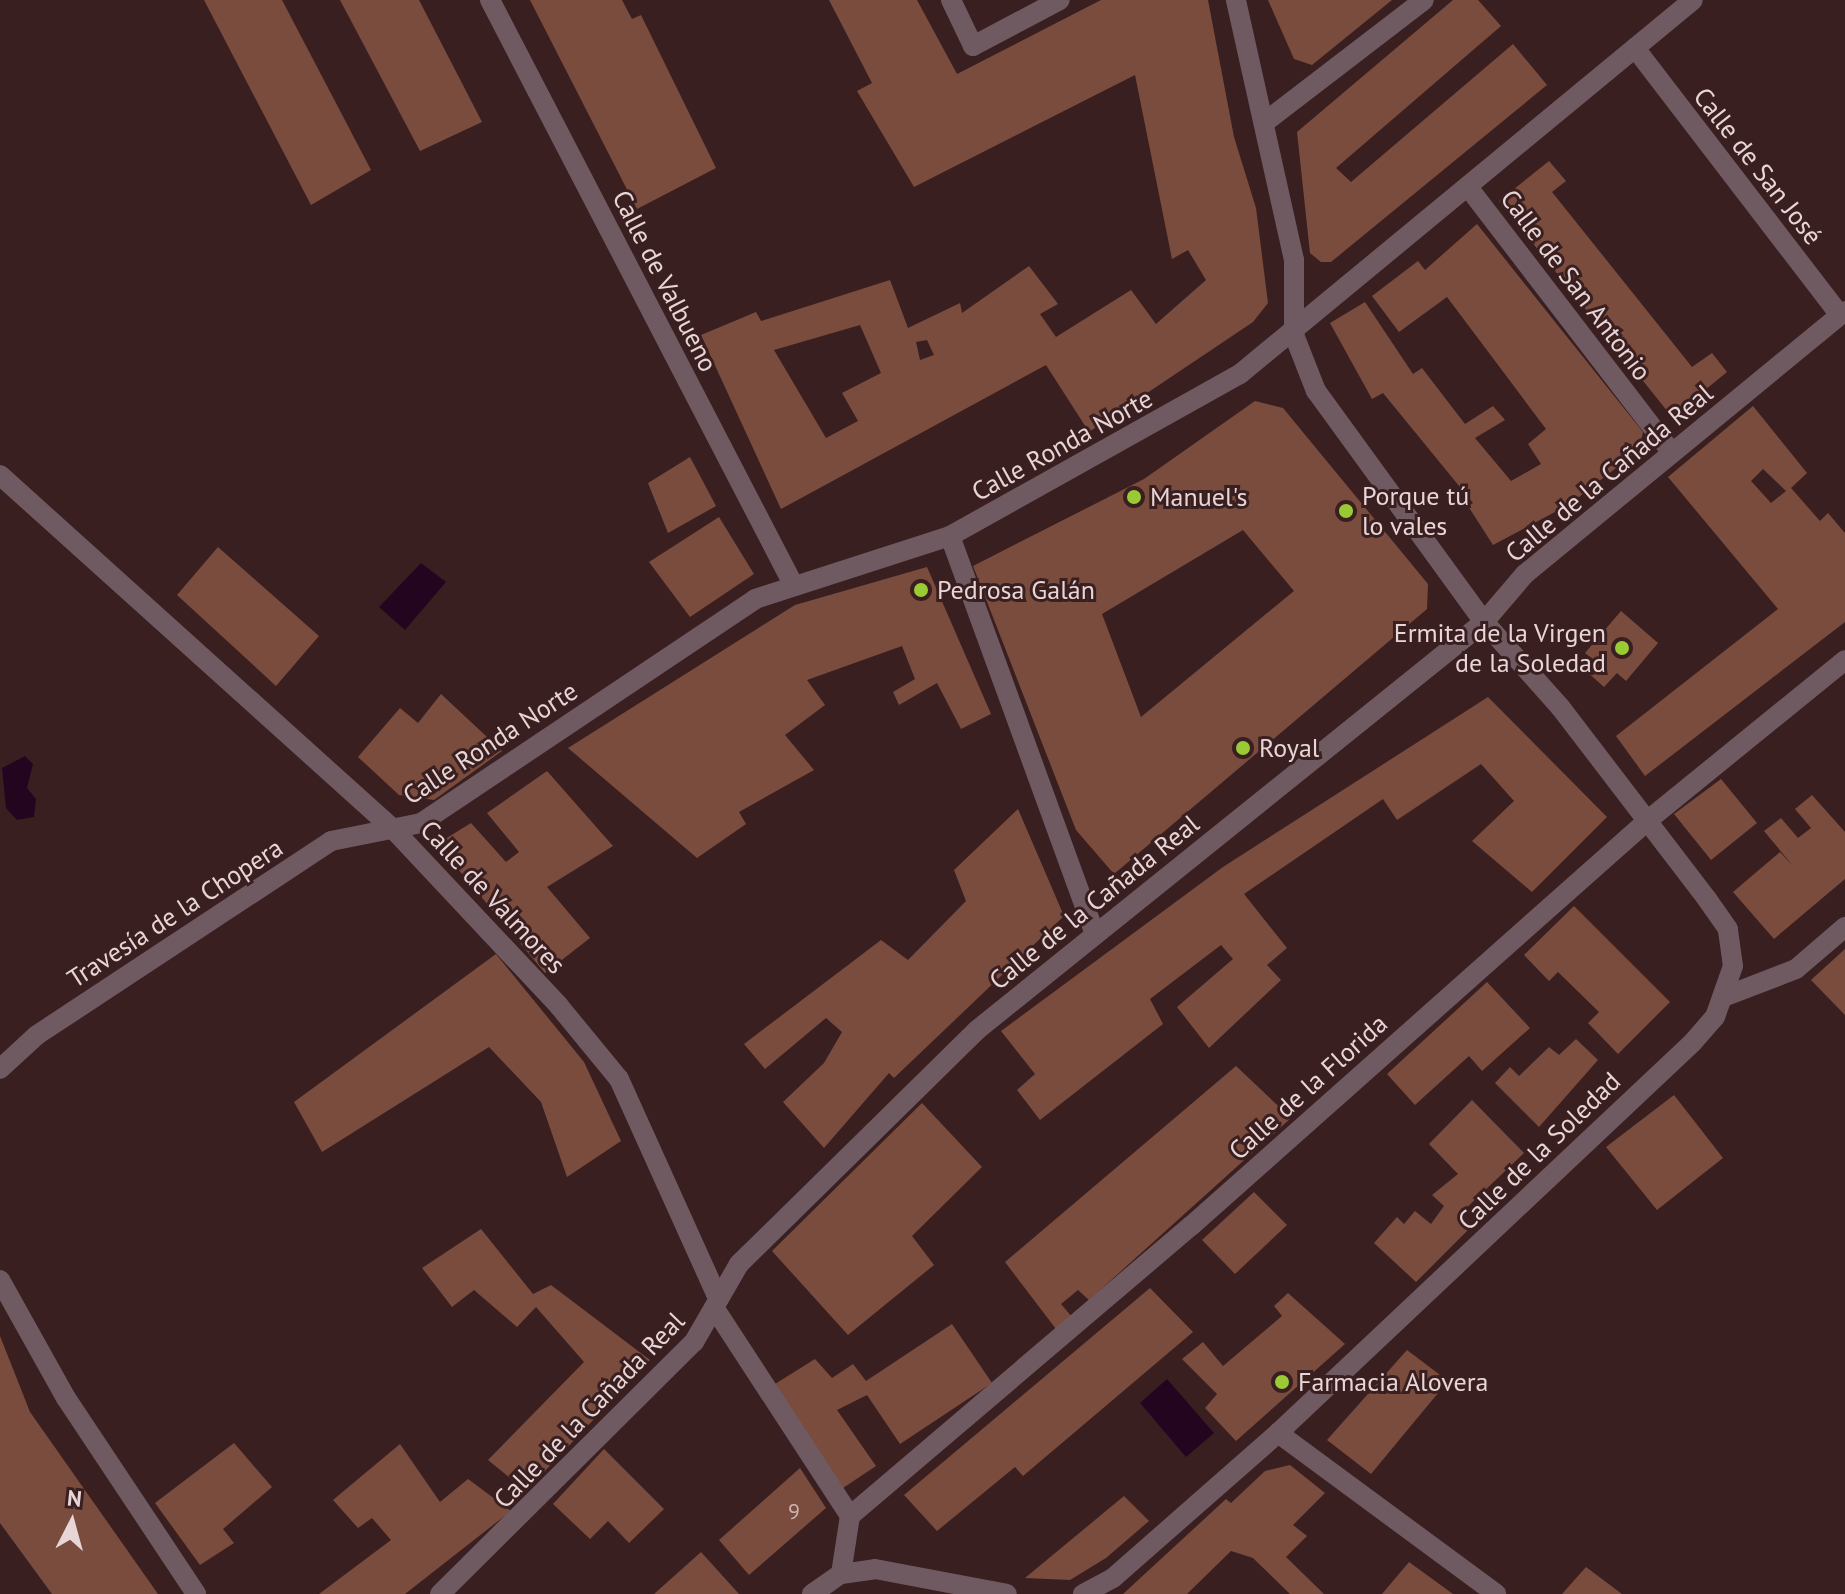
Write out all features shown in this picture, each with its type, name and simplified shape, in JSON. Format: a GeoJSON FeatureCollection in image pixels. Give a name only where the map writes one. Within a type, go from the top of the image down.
{"type":"FeatureCollection","features":[{"type":"Feature","properties":{"kind":"street","name":"Calle de Valbueno"},"geometry":{"type":"LineString","coordinates":[[490,0],[794,586]]}},
{"type":"Feature","properties":{"kind":"street"},"geometry":{"type":"LineString","coordinates":[[951,0],[973,46],[1060,0]]}},
{"type":"Feature","properties":{"kind":"street"},"geometry":{"type":"LineString","coordinates":[[1236,0],[1294,260],[1294,335],[1316,391],[1484,622],[1647,821],[1728,929],[1733,966],[1726,996]]}},
{"type":"Feature","properties":{"kind":"street"},"geometry":{"type":"LineString","coordinates":[[1265,122],[1424,0]]}},
{"type":"Feature","properties":{"kind":"street","name":"Calle Ronda Norte"},"geometry":{"type":"LineString","coordinates":[[393,829],[421,823],[755,599],[950,536],[1090,462],[1294,335],[1693,0]]}},
{"type":"Feature","properties":{"kind":"street","name":"Calle de San José"},"geometry":{"type":"LineString","coordinates":[[1635,48],[1843,313]]}},
{"type":"Feature","properties":{"kind":"street","name":"Calle de San Antonio"},"geometry":{"type":"LineString","coordinates":[[1468,187],[1672,453]]}},
{"type":"Feature","properties":{"kind":"street","name":"Calle de la Cañada Real"},"geometry":{"type":"LineString","coordinates":[[440,1594],[967,1041],[1095,934],[1484,622],[1525,574],[1843,313]]}},
{"type":"Feature","properties":{"kind":"street","name":"Calle de Valmores"},"geometry":{"type":"LineString","coordinates":[[0,475],[393,829],[619,1079],[716,1303],[850,1516]]}},
{"type":"Feature","properties":{"kind":"street"},"geometry":{"type":"LineString","coordinates":[[950,536],[1095,934]]}},
{"type":"Feature","properties":{"kind":"street","name":"Calle de la Florida"},"geometry":{"type":"LineString","coordinates":[[850,1516],[1191,1226],[1647,821],[1845,660]]}},
{"type":"Feature","properties":{"kind":"street","name":"Travesía de la Chopera"},"geometry":{"type":"LineString","coordinates":[[0,1069],[37,1035],[331,841],[393,829]]}},
{"type":"Feature","properties":{"kind":"street"},"geometry":{"type":"LineString","coordinates":[[1726,996],[1796,969],[1845,927]]}},
{"type":"Feature","properties":{"kind":"street","name":"Calle de la Soledad"},"geometry":{"type":"LineString","coordinates":[[1083,1594],[1113,1578],[1278,1433],[1693,1042],[1726,996]]}},
{"type":"Feature","properties":{"kind":"street"},"geometry":{"type":"LineString","coordinates":[[0,1280],[66,1398],[196,1594]]}},
{"type":"Feature","properties":{"kind":"street"},"geometry":{"type":"LineString","coordinates":[[1278,1433],[1496,1594]]}},
{"type":"Feature","properties":{"kind":"street"},"geometry":{"type":"LineString","coordinates":[[841,1574],[850,1516]]}},
{"type":"Feature","properties":{"kind":"street"},"geometry":{"type":"LineString","coordinates":[[812,1594],[841,1574],[908,1570],[1007,1594]]}},
{"type":"Feature","properties":{"kind":"shaded area"},"geometry":{"type":"Polygon","coordinates":[[[421,563],[446,582],[405,630],[379,607],[421,563]]]}},
{"type":"Feature","properties":{"kind":"shaded area"},"geometry":{"type":"Polygon","coordinates":[[[25,756],[33,764],[27,788],[36,799],[34,817],[17,820],[6,808],[2,768],[25,756]]]}},
{"type":"Feature","properties":{"kind":"shaded area"},"geometry":{"type":"Polygon","coordinates":[[[1167,1379],[1214,1433],[1186,1457],[1140,1403],[1167,1379]]]}},
{"type":"Feature","properties":{"kind":"building"},"geometry":{"type":"Polygon","coordinates":[[[204,0],[282,0],[371,170],[311,205],[204,0]]]}},
{"type":"Feature","properties":{"kind":"building"},"geometry":{"type":"Polygon","coordinates":[[[340,0],[419,0],[482,122],[420,151],[340,0]]]}},
{"type":"Feature","properties":{"kind":"building"},"geometry":{"type":"Polygon","coordinates":[[[530,0],[622,0],[632,19],[641,15],[716,168],[637,209],[530,0]]]}},
{"type":"Feature","properties":{"kind":"building"},"geometry":{"type":"Polygon","coordinates":[[[829,0],[917,0],[957,74],[1101,0],[1208,0],[1234,137],[1256,208],[1268,303],[1253,322],[1089,432],[1046,365],[781,509],[701,335],[756,312],[761,321],[890,280],[908,328],[960,303],[962,313],[1029,266],[1058,304],[1040,314],[1056,337],[1131,290],[1156,324],[1206,280],[1188,250],[1172,259],[1135,75],[914,187],[857,91],[872,83],[829,0]],[[860,325],[774,350],[826,438],[858,421],[842,393],[881,373],[860,325]],[[927,340],[916,342],[920,360],[934,355],[927,340]]]}},
{"type":"Feature","properties":{"kind":"building"},"geometry":{"type":"Polygon","coordinates":[[[1268,0],[1392,0],[1312,65],[1294,59],[1268,0]]]}},
{"type":"Feature","properties":{"kind":"building"},"geometry":{"type":"Polygon","coordinates":[[[1453,0],[1478,0],[1501,26],[1336,168],[1351,182],[1513,44],[1547,85],[1331,262],[1321,262],[1310,253],[1297,132],[1453,0]]]}},
{"type":"Feature","properties":{"kind":"building"},"geometry":{"type":"Polygon","coordinates":[[[1549,161],[1566,181],[1552,192],[1692,367],[1712,353],[1727,372],[1672,417],[1499,201],[1549,161]]]}},
{"type":"Feature","properties":{"kind":"building"},"geometry":{"type":"Polygon","coordinates":[[[1477,224],[1643,432],[1639,450],[1570,504],[1493,545],[1468,506],[1473,503],[1383,393],[1372,399],[1330,323],[1365,302],[1413,374],[1422,368],[1465,424],[1493,406],[1505,420],[1475,438],[1511,481],[1541,464],[1528,444],[1546,429],[1447,297],[1399,332],[1372,296],[1418,261],[1425,270],[1477,224]]]}},
{"type":"Feature","properties":{"kind":"building"},"geometry":{"type":"Polygon","coordinates":[[[1255,401],[1283,408],[1428,584],[1427,609],[1114,874],[1076,830],[973,566],[1144,479],[1255,401]],[[1243,530],[1102,614],[1141,717],[1294,591],[1243,530]]]}},
{"type":"Feature","properties":{"kind":"building"},"geometry":{"type":"Polygon","coordinates":[[[1753,406],[1807,473],[1791,488],[1820,521],[1828,513],[1845,533],[1845,622],[1645,776],[1616,736],[1778,609],[1668,477],[1753,406]],[[1763,469],[1751,481],[1771,503],[1786,491],[1763,469]]]}},
{"type":"Feature","properties":{"kind":"building"},"geometry":{"type":"Polygon","coordinates":[[[690,457],[716,506],[668,533],[648,483],[690,457]]]}},
{"type":"Feature","properties":{"kind":"building"},"geometry":{"type":"Polygon","coordinates":[[[719,517],[754,574],[690,617],[649,562],[719,517]]]}},
{"type":"Feature","properties":{"kind":"building"},"geometry":{"type":"Polygon","coordinates":[[[218,547],[319,636],[276,686],[177,595],[218,547]]]}},
{"type":"Feature","properties":{"kind":"building"},"geometry":{"type":"Polygon","coordinates":[[[927,567],[991,714],[961,729],[937,683],[899,705],[893,692],[915,679],[902,646],[807,680],[825,705],[785,735],[814,770],[739,812],[746,824],[697,858],[568,748],[795,605],[927,567]]]}},
{"type":"Feature","properties":{"kind":"building","name":"Ermita de la Virgen de la Soledad"},"geometry":{"type":"Polygon","coordinates":[[[1621,611],[1658,643],[1626,681],[1617,673],[1604,687],[1585,670],[1594,660],[1585,653],[1621,611]]]}},
{"type":"Feature","properties":{"kind":"building"},"geometry":{"type":"Polygon","coordinates":[[[441,694],[502,751],[434,800],[399,795],[358,757],[400,708],[418,723],[441,694]]]}},
{"type":"Feature","properties":{"kind":"building"},"geometry":{"type":"Polygon","coordinates":[[[1488,697],[1607,817],[1532,892],[1472,841],[1514,801],[1481,764],[1397,820],[1383,799],[1244,894],[1287,948],[1267,965],[1281,980],[1209,1048],[1177,1007],[1233,959],[1221,945],[1150,999],[1163,1024],[1040,1120],[1017,1090],[1035,1074],[1001,1031],[1223,867],[1488,697]]]}},
{"type":"Feature","properties":{"kind":"building"},"geometry":{"type":"Polygon","coordinates":[[[547,771],[613,846],[547,887],[590,938],[545,973],[437,844],[471,823],[506,862],[519,852],[487,813],[547,771]]]}},
{"type":"Feature","properties":{"kind":"building"},"geometry":{"type":"Polygon","coordinates":[[[1721,779],[1757,823],[1711,860],[1674,814],[1721,779]]]}},
{"type":"Feature","properties":{"kind":"building"},"geometry":{"type":"Polygon","coordinates":[[[1812,795],[1845,832],[1845,879],[1774,939],[1733,892],[1780,852],[1793,866],[1764,831],[1781,818],[1798,838],[1811,828],[1795,809],[1812,795]]]}},
{"type":"Feature","properties":{"kind":"building"},"geometry":{"type":"Polygon","coordinates":[[[1018,809],[1064,916],[894,1078],[889,1073],[824,1148],[783,1102],[824,1063],[842,1032],[826,1018],[765,1069],[744,1044],[881,940],[908,960],[966,901],[954,870],[1018,809]]]}},
{"type":"Feature","properties":{"kind":"building"},"geometry":{"type":"Polygon","coordinates":[[[1574,906],[1670,1002],[1618,1054],[1588,1023],[1599,1012],[1558,972],[1549,981],[1524,955],[1574,906]]]}},
{"type":"Feature","properties":{"kind":"building"},"geometry":{"type":"Polygon","coordinates":[[[1845,949],[1845,1015],[1811,980],[1845,949]]]}},
{"type":"Feature","properties":{"kind":"building"},"geometry":{"type":"Polygon","coordinates":[[[496,954],[584,1062],[621,1141],[567,1177],[541,1102],[489,1047],[322,1152],[294,1102],[496,954]]]}},
{"type":"Feature","properties":{"kind":"building"},"geometry":{"type":"Polygon","coordinates":[[[1487,982],[1530,1028],[1482,1071],[1469,1056],[1415,1105],[1387,1074],[1487,982]]]}},
{"type":"Feature","properties":{"kind":"building"},"geometry":{"type":"Polygon","coordinates":[[[1576,1039],[1598,1060],[1539,1127],[1495,1083],[1510,1067],[1519,1076],[1549,1047],[1559,1055],[1576,1039]]]}},
{"type":"Feature","properties":{"kind":"building"},"geometry":{"type":"Polygon","coordinates":[[[1236,1066],[1291,1118],[1089,1300],[1078,1290],[1061,1304],[1072,1317],[1056,1329],[1005,1262],[1236,1066]]]}},
{"type":"Feature","properties":{"kind":"building"},"geometry":{"type":"Polygon","coordinates":[[[1674,1095],[1723,1158],[1657,1210],[1606,1147],[1674,1095]]]}},
{"type":"Feature","properties":{"kind":"building"},"geometry":{"type":"Polygon","coordinates":[[[1472,1100],[1524,1153],[1458,1216],[1472,1226],[1416,1282],[1374,1243],[1397,1217],[1404,1224],[1415,1211],[1431,1224],[1444,1206],[1432,1195],[1458,1174],[1429,1144],[1472,1100]]]}},
{"type":"Feature","properties":{"kind":"building"},"geometry":{"type":"Polygon","coordinates":[[[922,1103],[982,1167],[912,1236],[934,1265],[848,1335],[772,1251],[922,1103]]]}},
{"type":"Feature","properties":{"kind":"building"},"geometry":{"type":"Polygon","coordinates":[[[1254,1192],[1287,1225],[1235,1274],[1202,1240],[1254,1192]]]}},
{"type":"Feature","properties":{"kind":"building"},"geometry":{"type":"Polygon","coordinates":[[[481,1229],[533,1294],[551,1285],[650,1360],[526,1491],[488,1460],[584,1362],[536,1307],[517,1327],[474,1290],[452,1307],[422,1268],[481,1229]]]}},
{"type":"Feature","properties":{"kind":"building"},"geometry":{"type":"Polygon","coordinates":[[[1150,1288],[1193,1332],[1023,1476],[1015,1467],[937,1531],[904,1495],[1150,1288]]]}},
{"type":"Feature","properties":{"kind":"building"},"geometry":{"type":"Polygon","coordinates":[[[1288,1293],[1345,1344],[1236,1441],[1205,1408],[1217,1394],[1182,1359],[1203,1342],[1223,1366],[1282,1316],[1274,1306],[1288,1293]]]}},
{"type":"Feature","properties":{"kind":"building"},"geometry":{"type":"Polygon","coordinates":[[[952,1324],[992,1383],[900,1444],[867,1395],[837,1410],[876,1466],[840,1490],[775,1384],[815,1359],[832,1378],[853,1364],[866,1381],[952,1324]]]}},
{"type":"Feature","properties":{"kind":"building"},"geometry":{"type":"Polygon","coordinates":[[[0,1336],[30,1412],[158,1594],[52,1594],[0,1523],[0,1336]]]}},
{"type":"Feature","properties":{"kind":"building"},"geometry":{"type":"Polygon","coordinates":[[[1407,1350],[1448,1381],[1371,1474],[1327,1440],[1407,1350]]]}},
{"type":"Feature","properties":{"kind":"building"},"geometry":{"type":"Polygon","coordinates":[[[234,1443],[272,1487],[223,1529],[234,1543],[200,1565],[155,1503],[234,1443]]]}},
{"type":"Feature","properties":{"kind":"building"},"geometry":{"type":"Polygon","coordinates":[[[400,1444],[440,1502],[468,1479],[511,1511],[405,1594],[319,1594],[391,1540],[372,1518],[358,1528],[333,1500],[400,1444]]]}},
{"type":"Feature","properties":{"kind":"building"},"geometry":{"type":"Polygon","coordinates":[[[604,1449],[664,1509],[629,1543],[608,1521],[590,1539],[553,1504],[604,1449]]]}},
{"type":"Feature","properties":{"kind":"building"},"geometry":{"type":"Polygon","coordinates":[[[1290,1465],[1325,1493],[1293,1525],[1307,1536],[1286,1557],[1324,1594],[1290,1594],[1253,1558],[1231,1551],[1187,1594],[1123,1594],[1226,1499],[1231,1503],[1265,1471],[1290,1465]]]}},
{"type":"Feature","properties":{"kind":"building"},"geometry":{"type":"Polygon","coordinates":[[[800,1468],[826,1508],[749,1575],[719,1540],[800,1468]]]}},
{"type":"Feature","properties":{"kind":"building"},"geometry":{"type":"Polygon","coordinates":[[[1124,1496],[1149,1521],[1106,1558],[1070,1580],[1025,1578],[1124,1496]]]}},
{"type":"Feature","properties":{"kind":"building"},"geometry":{"type":"Polygon","coordinates":[[[701,1552],[739,1594],[654,1594],[701,1552]]]}},
{"type":"Feature","properties":{"kind":"building"},"geometry":{"type":"Polygon","coordinates":[[[1409,1562],[1453,1594],[1382,1594],[1409,1562]]]}},
{"type":"Feature","properties":{"kind":"building"},"geometry":{"type":"Polygon","coordinates":[[[1586,1567],[1622,1594],[1562,1594],[1586,1567]]]}},
{"type":"Feature","properties":{"kind":"place","name":"Manuel's"},"geometry":{"type":"Point","coordinates":[1134,497]}},
{"type":"Feature","properties":{"kind":"place","name":"Porque tú lo vales"},"geometry":{"type":"Point","coordinates":[1346,511]}},
{"type":"Feature","properties":{"kind":"place","name":"Pedrosa Galán"},"geometry":{"type":"Point","coordinates":[921,590]}},
{"type":"Feature","properties":{"kind":"place","name":"Ermita de la Virgen de la Soledad"},"geometry":{"type":"Point","coordinates":[1622,648]}},
{"type":"Feature","properties":{"kind":"place","name":"Royal"},"geometry":{"type":"Point","coordinates":[1243,748]}},
{"type":"Feature","properties":{"kind":"place","name":"Farmacia Alovera"},"geometry":{"type":"Point","coordinates":[1282,1382]}}]}
